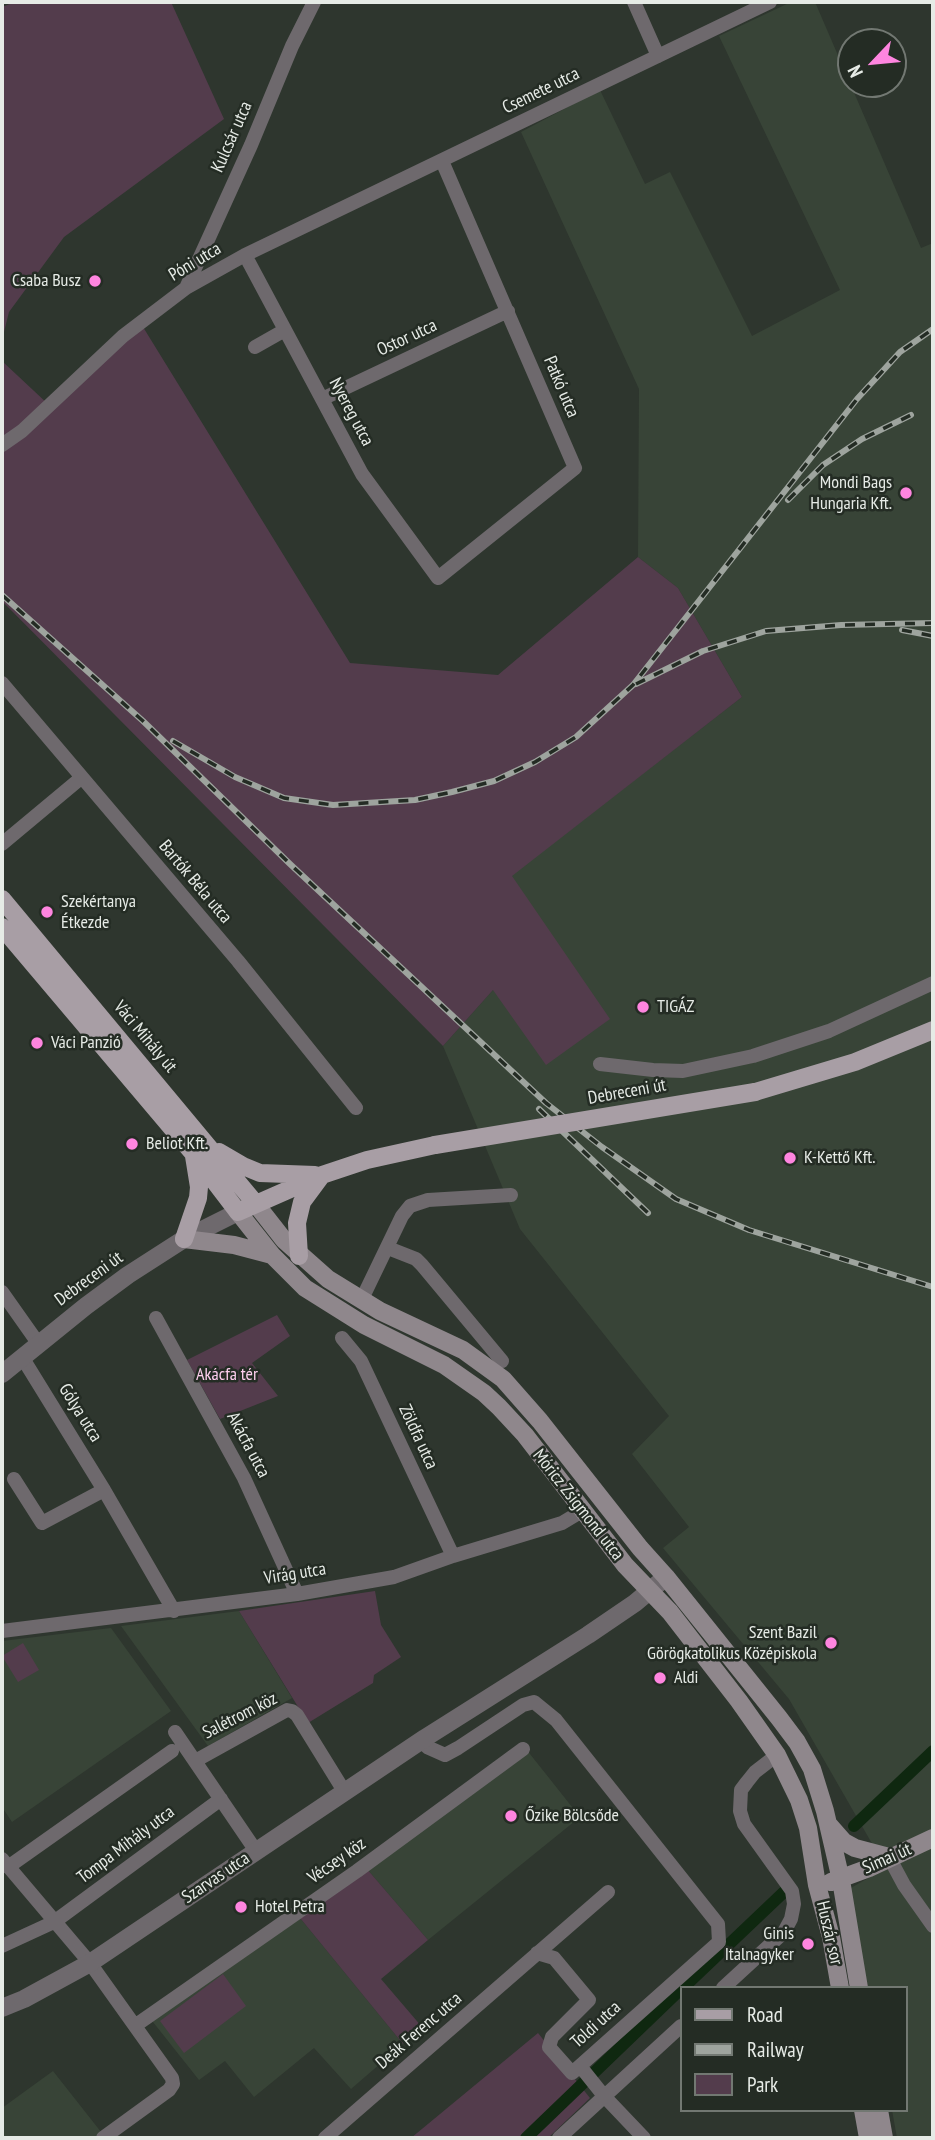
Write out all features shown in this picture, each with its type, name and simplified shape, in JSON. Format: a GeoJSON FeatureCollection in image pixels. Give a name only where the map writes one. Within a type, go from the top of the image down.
{"type":"FeatureCollection","features":[{"type":"Feature","properties":{"kind":"main road","name":"Váci Mihály út"},"geometry":{"type":"LineString","coordinates":[[2,899],[200,1149],[238,1212]]}},
{"type":"Feature","properties":{"kind":"main road","name":"Váci Mihály út"},"geometry":{"type":"LineString","coordinates":[[2,927],[200,1149],[255,1203]]}},
{"type":"Feature","properties":{"kind":"main road","name":"Debreceni út"},"geometry":{"type":"LineString","coordinates":[[238,1212],[322,1175],[367,1160],[435,1145],[755,1092],[855,1062],[933,1030]]}},
{"type":"Feature","properties":{"kind":"main road","name":"Debreceni út"},"geometry":{"type":"LineString","coordinates":[[200,1149],[260,1172],[322,1175]]}},
{"type":"Feature","properties":{"kind":"main road"},"geometry":{"type":"LineString","coordinates":[[200,1149],[198,1198],[184,1239],[234,1245],[272,1255]]}},
{"type":"Feature","properties":{"kind":"main road"},"geometry":{"type":"LineString","coordinates":[[299,1256],[297,1223],[302,1202],[322,1175]]}},
{"type":"Feature","properties":{"kind":"main road","name":"Móricz Zsigmond utca"},"geometry":{"type":"LineString","coordinates":[[255,1203],[299,1256],[328,1279],[361,1301],[463,1350],[503,1379],[540,1421],[797,1742],[812,1769],[829,1825],[841,1880]]}},
{"type":"Feature","properties":{"kind":"main road","name":"Móricz Zsigmond utca"},"geometry":{"type":"LineString","coordinates":[[238,1212],[293,1278],[323,1301],[364,1325],[444,1365],[484,1393],[525,1435],[625,1565],[670,1612],[740,1701],[777,1755],[808,1828],[817,1885]]}},
{"type":"Feature","properties":{"kind":"main road"},"geometry":{"type":"LineString","coordinates":[[829,1825],[844,1842],[855,1848],[889,1857]]}},
{"type":"Feature","properties":{"kind":"main road","name":"Simai út"},"geometry":{"type":"LineString","coordinates":[[841,1880],[933,1838]]}},
{"type":"Feature","properties":{"kind":"main road","name":"Huszár sor"},"geometry":{"type":"LineString","coordinates":[[841,1986],[817,1885],[841,1880],[859,1986]]}},
{"type":"Feature","properties":{"kind":"main road"},"geometry":{"type":"LineString","coordinates":[[863,2112],[868,2138]]}},
{"type":"Feature","properties":{"kind":"main road"},"geometry":{"type":"LineString","coordinates":[[879,2112],[884,2138]]}},
{"type":"Feature","properties":{"kind":"street","name":"Kulcsár utca"},"geometry":{"type":"LineString","coordinates":[[186,288],[292,46],[314,2]]}},
{"type":"Feature","properties":{"kind":"street"},"geometry":{"type":"LineString","coordinates":[[634,2],[657,55]]}},
{"type":"Feature","properties":{"kind":"street","name":"Csemete utca"},"geometry":{"type":"LineString","coordinates":[[442,161],[770,2]]}},
{"type":"Feature","properties":{"kind":"street","name":"Póni utca"},"geometry":{"type":"LineString","coordinates":[[2,445],[22,431],[123,336],[186,288],[245,255],[442,161]]}},
{"type":"Feature","properties":{"kind":"street","name":"Patkó utca"},"geometry":{"type":"LineString","coordinates":[[438,578],[575,468],[442,161]]}},
{"type":"Feature","properties":{"kind":"street","name":"Nyereg utca"},"geometry":{"type":"LineString","coordinates":[[245,255],[362,474],[438,578]]}},
{"type":"Feature","properties":{"kind":"street","name":"Ostor utca"},"geometry":{"type":"LineString","coordinates":[[322,399],[508,311]]}},
{"type":"Feature","properties":{"kind":"street"},"geometry":{"type":"LineString","coordinates":[[256,347],[285,330]]}},
{"type":"Feature","properties":{"kind":"street","name":"Bartók Béla utca"},"geometry":{"type":"LineString","coordinates":[[2,683],[238,961],[356,1108]]}},
{"type":"Feature","properties":{"kind":"street"},"geometry":{"type":"LineString","coordinates":[[2,844],[82,778]]}},
{"type":"Feature","properties":{"kind":"street"},"geometry":{"type":"LineString","coordinates":[[600,1064],[683,1071],[753,1056],[829,1031],[933,983]]}},
{"type":"Feature","properties":{"kind":"street"},"geometry":{"type":"LineString","coordinates":[[361,1301],[402,1216],[410,1206],[428,1200],[511,1195]]}},
{"type":"Feature","properties":{"kind":"street","name":"Debreceni út"},"geometry":{"type":"LineString","coordinates":[[2,1374],[38,1343],[128,1275],[184,1239],[238,1212]]}},
{"type":"Feature","properties":{"kind":"street"},"geometry":{"type":"LineString","coordinates":[[388,1248],[415,1259],[422,1265],[502,1361]]}},
{"type":"Feature","properties":{"kind":"street"},"geometry":{"type":"LineString","coordinates":[[2,1292],[38,1343]]}},
{"type":"Feature","properties":{"kind":"street","name":"Akácfa utca"},"geometry":{"type":"LineString","coordinates":[[156,1318],[244,1478],[297,1594]]}},
{"type":"Feature","properties":{"kind":"street","name":"Zöldfa utca"},"geometry":{"type":"LineString","coordinates":[[342,1338],[361,1361],[453,1556]]}},
{"type":"Feature","properties":{"kind":"street","name":"Gólya utca"},"geometry":{"type":"LineString","coordinates":[[22,1357],[174,1611]]}},
{"type":"Feature","properties":{"kind":"street"},"geometry":{"type":"LineString","coordinates":[[13,1479],[42,1523],[104,1490]]}},
{"type":"Feature","properties":{"kind":"street","name":"Virág utca"},"geometry":{"type":"LineString","coordinates":[[2,1631],[174,1611],[394,1577],[562,1523],[582,1511]]}},
{"type":"Feature","properties":{"kind":"street","name":"Szarvas utca"},"geometry":{"type":"LineString","coordinates":[[2,2008],[90,1963],[344,1791],[577,1642],[626,1609],[666,1577]]}},
{"type":"Feature","properties":{"kind":"street","name":"Toldi utca"},"geometry":{"type":"LineString","coordinates":[[425,1738],[428,1747],[445,1755],[523,1705],[534,1702],[556,1720],[718,1924],[719,1942],[582,2068],[572,2073],[549,2047],[552,2037],[589,2000],[554,1958],[537,1953]]}},
{"type":"Feature","properties":{"kind":"street","name":"Salétrom köz"},"geometry":{"type":"LineString","coordinates":[[195,1761],[287,1710],[292,1710],[344,1791]]}},
{"type":"Feature","properties":{"kind":"street"},"geometry":{"type":"LineString","coordinates":[[175,1732],[256,1851]]}},
{"type":"Feature","properties":{"kind":"street","name":"Vécsey köz"},"geometry":{"type":"LineString","coordinates":[[136,2025],[357,1871],[523,1749]]}},
{"type":"Feature","properties":{"kind":"street"},"geometry":{"type":"LineString","coordinates":[[103,2138],[169,2090],[173,2084],[172,2078],[90,1963],[5,1863],[172,1751]]}},
{"type":"Feature","properties":{"kind":"street"},"geometry":{"type":"LineString","coordinates":[[725,1986],[783,1933],[791,1919],[794,1904],[792,1891],[744,1824],[740,1811],[741,1790],[759,1768],[777,1755]]}},
{"type":"Feature","properties":{"kind":"street","name":"Tompa Mihály utca"},"geometry":{"type":"LineString","coordinates":[[2,1946],[54,1922],[221,1799]]}},
{"type":"Feature","properties":{"kind":"street"},"geometry":{"type":"LineString","coordinates":[[889,1857],[904,1885],[933,1926]]}},
{"type":"Feature","properties":{"kind":"street","name":"Deák Ferenc utca"},"geometry":{"type":"LineString","coordinates":[[325,2138],[608,1892]]}},
{"type":"Feature","properties":{"kind":"street"},"geometry":{"type":"LineString","coordinates":[[559,2138],[601,2092],[680,2026]]}},
{"type":"Feature","properties":{"kind":"street"},"geometry":{"type":"LineString","coordinates":[[582,2068],[639,2135]]}},
{"type":"Feature","properties":{"kind":"shaded area"},"geometry":{"type":"Polygon","coordinates":[[[791,2],[815,2],[837,53],[837,98],[856,98],[921,248],[933,243],[933,2138],[897,2138],[892,2112],[907,2112],[907,1986],[868,1986],[849,1889],[886,1868],[789,1699],[663,1548],[689,1527],[632,1454],[669,1416],[520,1229],[443,1046],[493,990],[447,925],[742,697],[678,588],[638,557],[639,389],[521,132],[600,90],[645,184],[670,172],[752,336],[840,290],[719,36],[791,2]]]}},
{"type":"Feature","properties":{"kind":"shaded area"},"geometry":{"type":"Polygon","coordinates":[[[239,1611],[292,1698],[208,1746],[121,1626],[239,1611]]]}},
{"type":"Feature","properties":{"kind":"shaded area"},"geometry":{"type":"Polygon","coordinates":[[[111,1628],[171,1711],[12,1822],[2,1807],[2,1641],[111,1628]]]}},
{"type":"Feature","properties":{"kind":"shaded area"},"geometry":{"type":"Polygon","coordinates":[[[526,1749],[580,1817],[428,1940],[367,1869],[526,1749]]]}},
{"type":"Feature","properties":{"kind":"shaded area"},"geometry":{"type":"Polygon","coordinates":[[[296,1913],[403,2044],[351,2089],[314,2048],[254,2097],[225,2061],[199,2080],[149,2017],[296,1913]]]}},
{"type":"Feature","properties":{"kind":"shaded area"},"geometry":{"type":"Polygon","coordinates":[[[53,2071],[105,2137],[2,2138],[2,2108],[53,2071]]]}},
{"type":"Feature","properties":{"kind":"green space"},"geometry":{"type":"Polygon","coordinates":[[[15,2],[171,2],[224,119],[64,237],[9,312],[2,340],[2,7],[15,2]]]}},
{"type":"Feature","properties":{"kind":"green space"},"geometry":{"type":"Polygon","coordinates":[[[143,327],[350,663],[498,675],[638,557],[678,588],[742,697],[512,876],[610,1019],[546,1065],[493,990],[443,1046],[2,601],[2,361],[49,405],[143,327]]]}},
{"type":"Feature","properties":{"kind":"green space","name":"Akácfa tér"},"geometry":{"type":"Polygon","coordinates":[[[277,1315],[290,1336],[252,1363],[278,1396],[220,1419],[187,1360],[277,1315]]]}},
{"type":"Feature","properties":{"kind":"green space"},"geometry":{"type":"Polygon","coordinates":[[[375,1591],[381,1625],[401,1657],[374,1675],[373,1683],[308,1723],[239,1611],[375,1591]]]}},
{"type":"Feature","properties":{"kind":"green space"},"geometry":{"type":"Polygon","coordinates":[[[23,1643],[39,1670],[18,1682],[2,1656],[23,1643]]]}},
{"type":"Feature","properties":{"kind":"green space"},"geometry":{"type":"Polygon","coordinates":[[[367,1869],[428,1940],[381,1979],[422,2027],[403,2044],[296,1913],[367,1869]]]}},
{"type":"Feature","properties":{"kind":"green space"},"geometry":{"type":"Polygon","coordinates":[[[223,1974],[246,2006],[184,2053],[160,2021],[223,1974]]]}},
{"type":"Feature","properties":{"kind":"green space"},"geometry":{"type":"Polygon","coordinates":[[[538,2033],[590,2098],[548,2138],[411,2138],[538,2033]]]}},
{"type":"Feature","properties":{"kind":"waterway"},"geometry":{"type":"LineString","coordinates":[[854,1826],[933,1751]]}},
{"type":"Feature","properties":{"kind":"waterway"},"geometry":{"type":"LineString","coordinates":[[685,1986],[785,1891]]}},
{"type":"Feature","properties":{"kind":"waterway"},"geometry":{"type":"LineString","coordinates":[[526,2138],[680,1990]]}},
{"type":"Feature","properties":{"kind":"railway"},"geometry":{"type":"LineString","coordinates":[[173,741],[235,777],[284,798],[333,805],[415,800],[494,781],[535,762],[576,737],[633,685],[857,399],[900,352],[933,329]]}},
{"type":"Feature","properties":{"kind":"railway"},"geometry":{"type":"LineString","coordinates":[[788,500],[823,465],[862,439],[911,415]]}},
{"type":"Feature","properties":{"kind":"railway"},"geometry":{"type":"LineString","coordinates":[[2,595],[143,721],[290,864],[546,1103],[602,1147],[676,1199],[749,1230],[933,1287]]}},
{"type":"Feature","properties":{"kind":"railway"},"geometry":{"type":"LineString","coordinates":[[636,684],[703,651],[766,631],[841,625],[933,623]]}},
{"type":"Feature","properties":{"kind":"railway"},"geometry":{"type":"LineString","coordinates":[[902,630],[933,636]]}},
{"type":"Feature","properties":{"kind":"railway"},"geometry":{"type":"LineString","coordinates":[[539,1109],[648,1213]]}},
{"type":"Feature","properties":{"kind":"place","name":"Csaba Busz"},"geometry":{"type":"Point","coordinates":[95,281]}},
{"type":"Feature","properties":{"kind":"place","name":"Mondi Bags Hungaria Kft."},"geometry":{"type":"Point","coordinates":[906,493]}},
{"type":"Feature","properties":{"kind":"place","name":"Szekértanya Étkezde"},"geometry":{"type":"Point","coordinates":[47,912]}},
{"type":"Feature","properties":{"kind":"place","name":"TIGÁZ"},"geometry":{"type":"Point","coordinates":[643,1007]}},
{"type":"Feature","properties":{"kind":"place","name":"Váci Panzió"},"geometry":{"type":"Point","coordinates":[37,1043]}},
{"type":"Feature","properties":{"kind":"place","name":"Beliot Kft."},"geometry":{"type":"Point","coordinates":[132,1144]}},
{"type":"Feature","properties":{"kind":"place","name":"K-Kettő Kft."},"geometry":{"type":"Point","coordinates":[790,1158]}},
{"type":"Feature","properties":{"kind":"place","name":"Szent Bazil Görögkatolikus Középiskola"},"geometry":{"type":"Point","coordinates":[831,1643]}},
{"type":"Feature","properties":{"kind":"place","name":"Aldi"},"geometry":{"type":"Point","coordinates":[660,1678]}},
{"type":"Feature","properties":{"kind":"place","name":"Őzike Bölcsőde"},"geometry":{"type":"Point","coordinates":[511,1816]}},
{"type":"Feature","properties":{"kind":"place","name":"Hotel Petra"},"geometry":{"type":"Point","coordinates":[241,1907]}},
{"type":"Feature","properties":{"kind":"place","name":"Ginis Italnagyker"},"geometry":{"type":"Point","coordinates":[808,1944]}}]}
